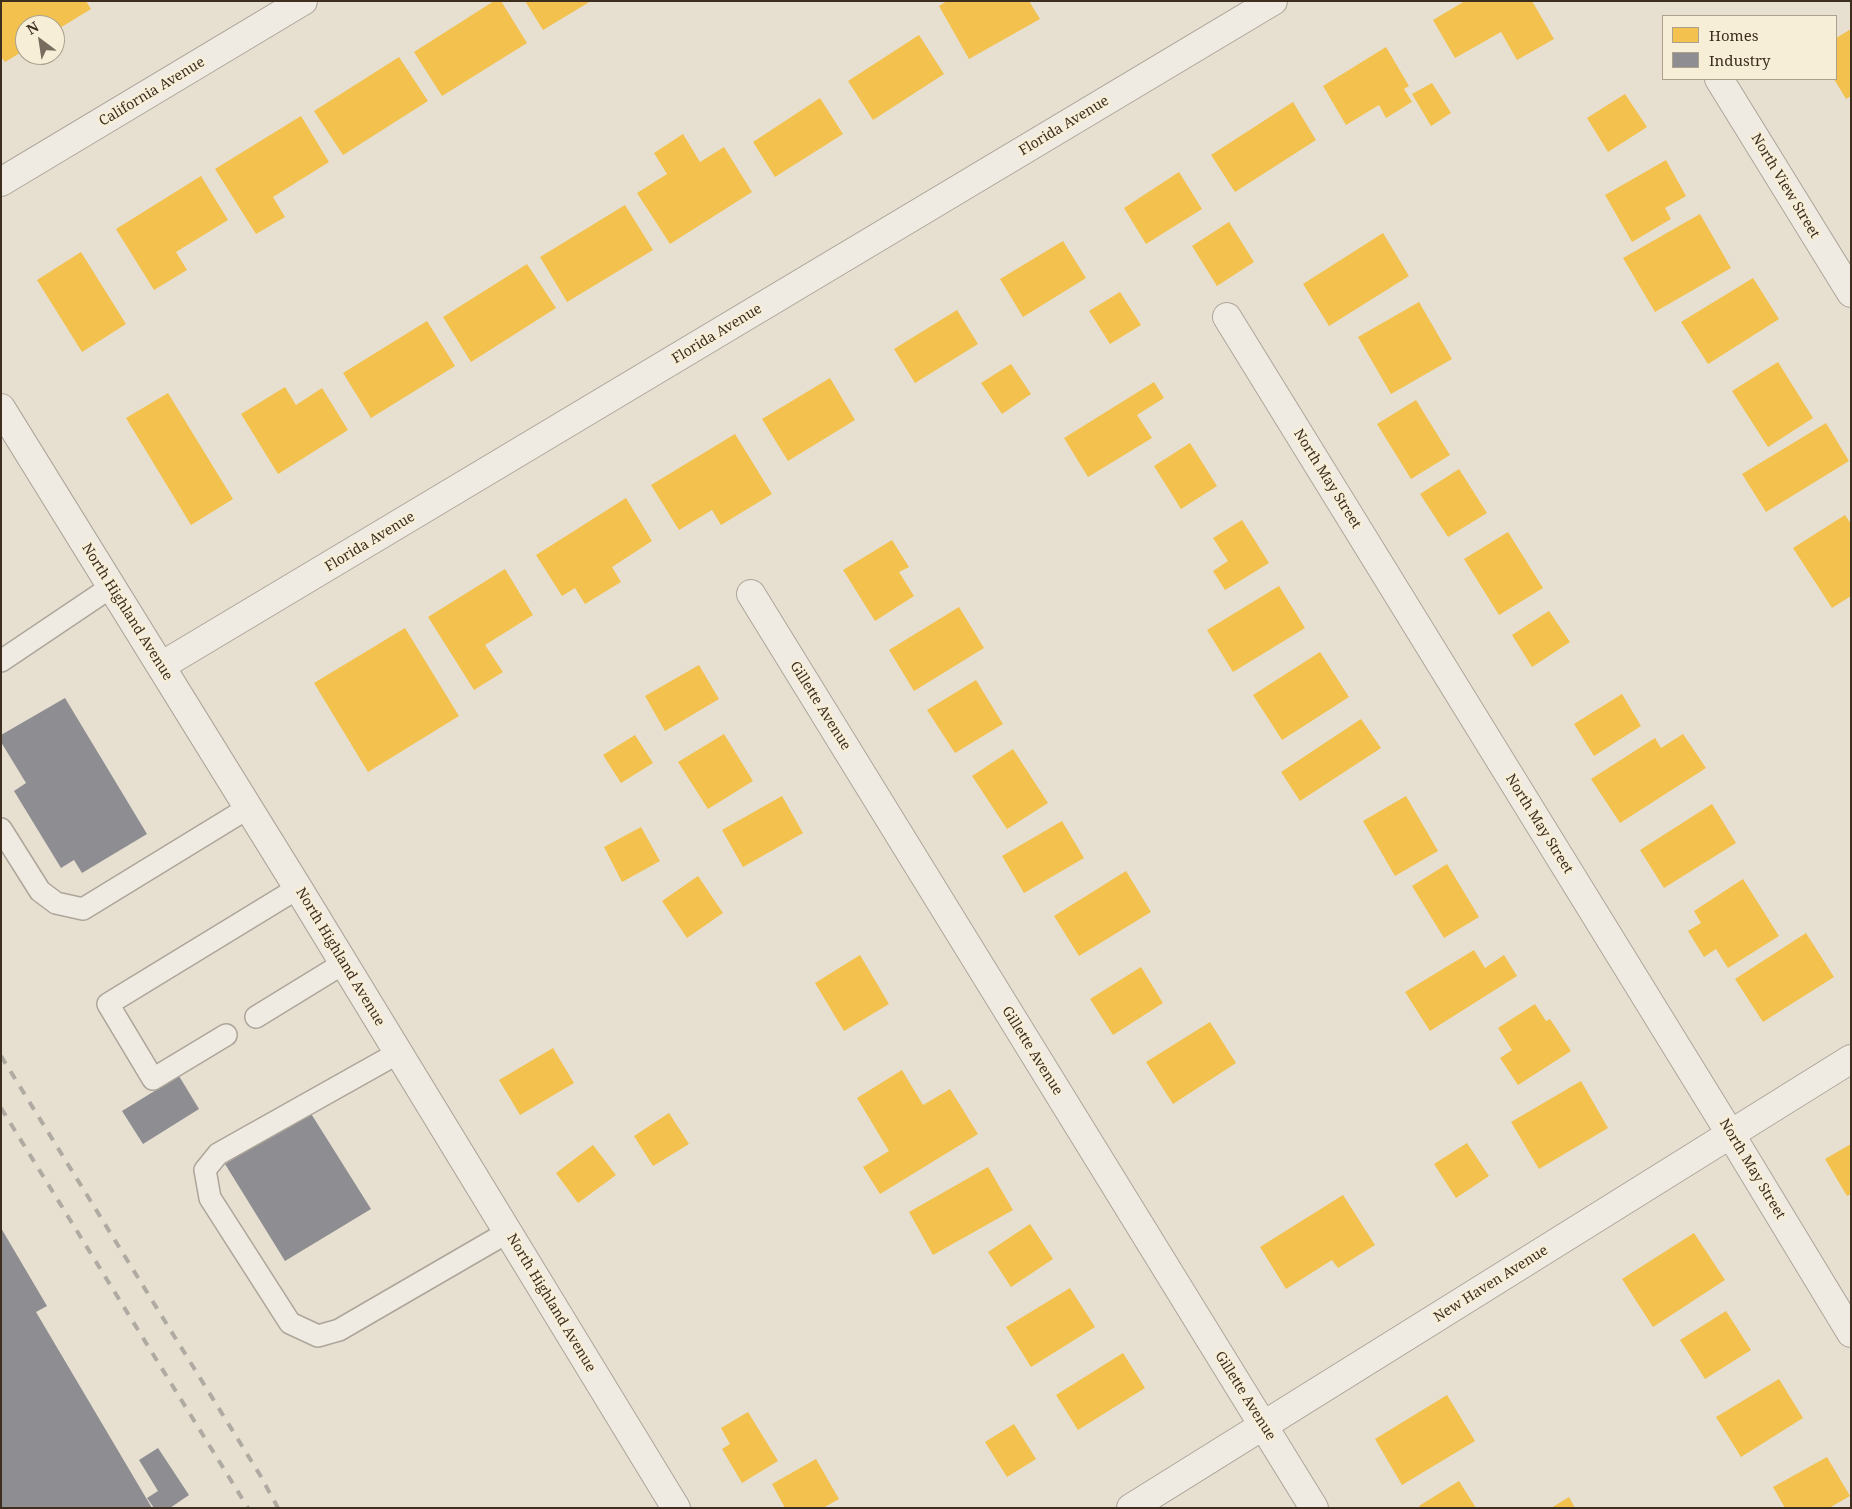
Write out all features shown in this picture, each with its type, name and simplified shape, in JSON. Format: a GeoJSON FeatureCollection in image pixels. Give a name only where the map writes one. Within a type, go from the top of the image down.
{"type":"FeatureCollection","features":[{"type":"Feature","properties":{"kind":"street","name":"California Avenue"},"geometry":{"type":"LineString","coordinates":[[1,182],[303,1]]}},
{"type":"Feature","properties":{"kind":"street","name":"Florida Avenue"},"geometry":{"type":"LineString","coordinates":[[161,666],[1273,1]]}},
{"type":"Feature","properties":{"kind":"street","name":"North View Street"},"geometry":{"type":"LineString","coordinates":[[1720,80],[1851,293]]}},
{"type":"Feature","properties":{"kind":"street","name":"North May Street"},"geometry":{"type":"LineString","coordinates":[[1227,316],[1851,1333]]}},
{"type":"Feature","properties":{"kind":"street","name":"North Highland Avenue"},"geometry":{"type":"LineString","coordinates":[[1,408],[298,888],[676,1508]]}},
{"type":"Feature","properties":{"kind":"street","name":"Gillette Avenue"},"geometry":{"type":"LineString","coordinates":[[751,594],[1314,1508]]}},
{"type":"Feature","properties":{"kind":"street","name":"New Haven Avenue"},"geometry":{"type":"LineString","coordinates":[[1132,1508],[1851,1059]]}},
{"type":"Feature","properties":{"kind":"lane"},"geometry":{"type":"LineString","coordinates":[[1,661],[111,586]]}},
{"type":"Feature","properties":{"kind":"lane"},"geometry":{"type":"LineString","coordinates":[[1,829],[40,892],[56,903],[83,908],[248,808]]}},
{"type":"Feature","properties":{"kind":"lane"},"geometry":{"type":"LineString","coordinates":[[226,1035],[154,1079],[108,1004],[298,888]]}},
{"type":"Feature","properties":{"kind":"lane"},"geometry":{"type":"LineString","coordinates":[[256,1017],[344,964]]}},
{"type":"Feature","properties":{"kind":"lane"},"geometry":{"type":"LineString","coordinates":[[398,1053],[218,1154],[205,1170],[210,1198],[290,1323],[318,1336],[339,1330],[508,1232]]}},
{"type":"Feature","properties":{"kind":"building: Homes"},"geometry":{"type":"Polygon","coordinates":[[[1,1],[86,1],[91,9],[65,25],[65,15],[15,15],[15,56],[5,62],[1,57],[1,1]]]}},
{"type":"Feature","properties":{"kind":"building: Homes"},"geometry":{"type":"Polygon","coordinates":[[[494,1],[501,1],[527,43],[442,96],[414,52],[494,1]]]}},
{"type":"Feature","properties":{"kind":"building: Homes"},"geometry":{"type":"Polygon","coordinates":[[[525,1],[591,1],[543,30],[525,1]]]}},
{"type":"Feature","properties":{"kind":"building: Homes"},"geometry":{"type":"Polygon","coordinates":[[[947,1],[1029,1],[1040,19],[969,59],[939,6],[947,1]]]}},
{"type":"Feature","properties":{"kind":"building: Homes"},"geometry":{"type":"Polygon","coordinates":[[[1465,1],[1532,1],[1554,39],[1517,60],[1501,32],[1455,58],[1433,20],[1465,1]]]}},
{"type":"Feature","properties":{"kind":"building: Homes"},"geometry":{"type":"Polygon","coordinates":[[[1851,29],[1851,96],[1846,99],[1835,80],[1837,80],[1837,37],[1851,29]]]}},
{"type":"Feature","properties":{"kind":"building: Homes"},"geometry":{"type":"Polygon","coordinates":[[[919,35],[944,74],[873,120],[848,81],[919,35]]]}},
{"type":"Feature","properties":{"kind":"building: Homes"},"geometry":{"type":"Polygon","coordinates":[[[1386,47],[1409,86],[1404,89],[1412,102],[1386,118],[1379,105],[1346,125],[1323,86],[1386,47]]]}},
{"type":"Feature","properties":{"kind":"building: Homes"},"geometry":{"type":"Polygon","coordinates":[[[399,57],[428,101],[343,155],[314,111],[399,57]]]}},
{"type":"Feature","properties":{"kind":"building: Homes"},"geometry":{"type":"Polygon","coordinates":[[[1432,83],[1451,113],[1431,126],[1412,94],[1432,83]]]}},
{"type":"Feature","properties":{"kind":"building: Homes"},"geometry":{"type":"Polygon","coordinates":[[[1625,94],[1647,127],[1608,152],[1587,118],[1625,94]]]}},
{"type":"Feature","properties":{"kind":"building: Homes"},"geometry":{"type":"Polygon","coordinates":[[[820,98],[843,134],[775,177],[753,142],[820,98]]]}},
{"type":"Feature","properties":{"kind":"building: Homes"},"geometry":{"type":"Polygon","coordinates":[[[1293,102],[1316,140],[1235,192],[1211,155],[1293,102]]]}},
{"type":"Feature","properties":{"kind":"building: Homes"},"geometry":{"type":"Polygon","coordinates":[[[301,116],[329,162],[273,197],[285,217],[256,234],[215,169],[301,116]]]}},
{"type":"Feature","properties":{"kind":"building: Homes"},"geometry":{"type":"Polygon","coordinates":[[[683,134],[700,162],[724,147],[752,192],[670,244],[637,193],[667,174],[654,153],[683,134]]]}},
{"type":"Feature","properties":{"kind":"building: Homes"},"geometry":{"type":"Polygon","coordinates":[[[1666,160],[1686,196],[1665,208],[1671,219],[1632,242],[1605,195],[1666,160]]]}},
{"type":"Feature","properties":{"kind":"building: Homes"},"geometry":{"type":"Polygon","coordinates":[[[1179,172],[1202,209],[1146,244],[1124,208],[1179,172]]]}},
{"type":"Feature","properties":{"kind":"building: Homes"},"geometry":{"type":"Polygon","coordinates":[[[201,176],[228,220],[176,252],[187,270],[154,290],[116,229],[201,176]]]}},
{"type":"Feature","properties":{"kind":"building: Homes"},"geometry":{"type":"Polygon","coordinates":[[[625,205],[653,250],[567,302],[540,257],[625,205]]]}},
{"type":"Feature","properties":{"kind":"building: Homes"},"geometry":{"type":"Polygon","coordinates":[[[1700,214],[1731,268],[1655,312],[1623,258],[1700,214]]]}},
{"type":"Feature","properties":{"kind":"building: Homes"},"geometry":{"type":"Polygon","coordinates":[[[1229,222],[1254,262],[1217,286],[1192,246],[1229,222]]]}},
{"type":"Feature","properties":{"kind":"building: Homes"},"geometry":{"type":"Polygon","coordinates":[[[1383,233],[1409,276],[1329,326],[1303,284],[1383,233]]]}},
{"type":"Feature","properties":{"kind":"building: Homes"},"geometry":{"type":"Polygon","coordinates":[[[1063,241],[1086,278],[1023,317],[1000,279],[1063,241]]]}},
{"type":"Feature","properties":{"kind":"building: Homes"},"geometry":{"type":"Polygon","coordinates":[[[81,252],[126,324],[82,352],[37,280],[81,252]]]}},
{"type":"Feature","properties":{"kind":"building: Homes"},"geometry":{"type":"Polygon","coordinates":[[[527,264],[556,308],[471,362],[443,317],[527,264]]]}},
{"type":"Feature","properties":{"kind":"building: Homes"},"geometry":{"type":"Polygon","coordinates":[[[1753,278],[1779,319],[1708,364],[1681,322],[1753,278]]]}},
{"type":"Feature","properties":{"kind":"building: Homes"},"geometry":{"type":"Polygon","coordinates":[[[1120,292],[1141,325],[1110,344],[1089,311],[1120,292]]]}},
{"type":"Feature","properties":{"kind":"building: Homes"},"geometry":{"type":"Polygon","coordinates":[[[1419,302],[1452,359],[1391,394],[1358,337],[1419,302]]]}},
{"type":"Feature","properties":{"kind":"building: Homes"},"geometry":{"type":"Polygon","coordinates":[[[957,310],[978,344],[915,383],[894,349],[957,310]]]}},
{"type":"Feature","properties":{"kind":"building: Homes"},"geometry":{"type":"Polygon","coordinates":[[[427,321],[455,366],[371,418],[343,373],[427,321]]]}},
{"type":"Feature","properties":{"kind":"building: Homes"},"geometry":{"type":"Polygon","coordinates":[[[1778,362],[1813,418],[1768,447],[1732,391],[1778,362]]]}},
{"type":"Feature","properties":{"kind":"building: Homes"},"geometry":{"type":"Polygon","coordinates":[[[1011,364],[1031,394],[1002,414],[981,383],[1011,364]]]}},
{"type":"Feature","properties":{"kind":"building: Homes"},"geometry":{"type":"Polygon","coordinates":[[[830,378],[855,420],[788,461],[762,419],[830,378]]]}},
{"type":"Feature","properties":{"kind":"building: Homes"},"geometry":{"type":"Polygon","coordinates":[[[1154,382],[1164,398],[1137,415],[1152,438],[1088,477],[1064,438],[1154,382]]]}},
{"type":"Feature","properties":{"kind":"building: Homes"},"geometry":{"type":"Polygon","coordinates":[[[285,387],[296,405],[322,388],[348,430],[278,474],[241,414],[285,387]]]}},
{"type":"Feature","properties":{"kind":"building: Homes"},"geometry":{"type":"Polygon","coordinates":[[[168,393],[233,499],[191,525],[126,418],[168,393]]]}},
{"type":"Feature","properties":{"kind":"building: Homes"},"geometry":{"type":"Polygon","coordinates":[[[1416,400],[1450,455],[1411,479],[1377,424],[1416,400]]]}},
{"type":"Feature","properties":{"kind":"building: Homes"},"geometry":{"type":"Polygon","coordinates":[[[1826,423],[1849,461],[1766,512],[1742,474],[1826,423]]]}},
{"type":"Feature","properties":{"kind":"building: Homes"},"geometry":{"type":"Polygon","coordinates":[[[735,434],[772,494],[721,525],[712,510],[679,530],[651,485],[735,434]]]}},
{"type":"Feature","properties":{"kind":"building: Homes"},"geometry":{"type":"Polygon","coordinates":[[[1190,443],[1217,486],[1181,509],[1154,466],[1190,443]]]}},
{"type":"Feature","properties":{"kind":"building: Homes"},"geometry":{"type":"Polygon","coordinates":[[[1459,469],[1487,513],[1448,537],[1420,494],[1459,469]]]}},
{"type":"Feature","properties":{"kind":"building: Homes"},"geometry":{"type":"Polygon","coordinates":[[[626,498],[652,541],[612,567],[621,582],[585,604],[575,588],[562,596],[536,555],[626,498]]]}},
{"type":"Feature","properties":{"kind":"building: Homes"},"geometry":{"type":"Polygon","coordinates":[[[1845,515],[1851,524],[1851,596],[1832,608],[1793,548],[1845,515]]]}},
{"type":"Feature","properties":{"kind":"building: Homes"},"geometry":{"type":"Polygon","coordinates":[[[1242,520],[1269,563],[1225,590],[1213,571],[1228,561],[1213,538],[1242,520]]]}},
{"type":"Feature","properties":{"kind":"building: Homes"},"geometry":{"type":"Polygon","coordinates":[[[1508,532],[1543,588],[1499,615],[1464,559],[1508,532]]]}},
{"type":"Feature","properties":{"kind":"building: Homes"},"geometry":{"type":"Polygon","coordinates":[[[892,540],[909,567],[899,572],[914,596],[875,621],[843,570],[892,540]]]}},
{"type":"Feature","properties":{"kind":"building: Homes"},"geometry":{"type":"Polygon","coordinates":[[[505,569],[533,615],[485,645],[503,672],[474,690],[428,617],[505,569]]]}},
{"type":"Feature","properties":{"kind":"building: Homes"},"geometry":{"type":"Polygon","coordinates":[[[1279,586],[1305,628],[1233,672],[1207,630],[1279,586]]]}},
{"type":"Feature","properties":{"kind":"building: Homes"},"geometry":{"type":"Polygon","coordinates":[[[959,607],[984,648],[914,691],[889,650],[959,607]]]}},
{"type":"Feature","properties":{"kind":"building: Homes"},"geometry":{"type":"Polygon","coordinates":[[[1549,611],[1570,642],[1532,667],[1512,635],[1549,611]]]}},
{"type":"Feature","properties":{"kind":"building: Homes"},"geometry":{"type":"Polygon","coordinates":[[[405,628],[459,716],[368,772],[314,683],[405,628]]]}},
{"type":"Feature","properties":{"kind":"building: Homes"},"geometry":{"type":"Polygon","coordinates":[[[1320,652],[1349,697],[1282,740],[1253,695],[1320,652]]]}},
{"type":"Feature","properties":{"kind":"building: Homes"},"geometry":{"type":"Polygon","coordinates":[[[699,665],[719,699],[665,731],[645,696],[699,665]]]}},
{"type":"Feature","properties":{"kind":"building: Homes"},"geometry":{"type":"Polygon","coordinates":[[[976,680],[1003,724],[955,753],[927,710],[976,680]]]}},
{"type":"Feature","properties":{"kind":"building: Homes"},"geometry":{"type":"Polygon","coordinates":[[[1622,694],[1641,726],[1594,756],[1574,724],[1622,694]]]}},
{"type":"Feature","properties":{"kind":"building: Homes"},"geometry":{"type":"Polygon","coordinates":[[[1361,719],[1381,748],[1300,801],[1281,772],[1361,719]]]}},
{"type":"Feature","properties":{"kind":"building: Homes"},"geometry":{"type":"Polygon","coordinates":[[[724,734],[753,781],[708,809],[678,762],[724,734]]]}},
{"type":"Feature","properties":{"kind":"building: Homes"},"geometry":{"type":"Polygon","coordinates":[[[1683,734],[1706,768],[1620,823],[1591,779],[1655,738],[1661,748],[1683,734]]]}},
{"type":"Feature","properties":{"kind":"building: Homes"},"geometry":{"type":"Polygon","coordinates":[[[635,735],[653,763],[621,783],[603,755],[635,735]]]}},
{"type":"Feature","properties":{"kind":"building: Homes"},"geometry":{"type":"Polygon","coordinates":[[[1013,749],[1048,803],[1007,829],[972,776],[1013,749]]]}},
{"type":"Feature","properties":{"kind":"building: Homes"},"geometry":{"type":"Polygon","coordinates":[[[782,796],[803,833],[743,867],[722,830],[782,796]]]}},
{"type":"Feature","properties":{"kind":"building: Homes"},"geometry":{"type":"Polygon","coordinates":[[[1406,796],[1438,851],[1395,876],[1363,821],[1406,796]]]}},
{"type":"Feature","properties":{"kind":"building: Homes"},"geometry":{"type":"Polygon","coordinates":[[[1712,804],[1736,843],[1664,888],[1640,850],[1712,804]]]}},
{"type":"Feature","properties":{"kind":"building: Homes"},"geometry":{"type":"Polygon","coordinates":[[[1062,821],[1084,858],[1024,893],[1002,856],[1062,821]]]}},
{"type":"Feature","properties":{"kind":"building: Homes"},"geometry":{"type":"Polygon","coordinates":[[[641,827],[660,861],[622,882],[604,847],[641,827]]]}},
{"type":"Feature","properties":{"kind":"building: Homes"},"geometry":{"type":"Polygon","coordinates":[[[1447,864],[1479,917],[1444,938],[1412,886],[1447,864]]]}},
{"type":"Feature","properties":{"kind":"building: Homes"},"geometry":{"type":"Polygon","coordinates":[[[1126,871],[1151,912],[1079,956],[1054,916],[1126,871]]]}},
{"type":"Feature","properties":{"kind":"building: Homes"},"geometry":{"type":"Polygon","coordinates":[[[698,876],[723,913],[687,938],[662,901],[698,876]]]}},
{"type":"Feature","properties":{"kind":"building: Homes"},"geometry":{"type":"Polygon","coordinates":[[[1743,879],[1779,936],[1728,968],[1716,949],[1704,957],[1688,931],[1701,923],[1694,911],[1743,879]]]}},
{"type":"Feature","properties":{"kind":"building: Homes"},"geometry":{"type":"Polygon","coordinates":[[[1806,933],[1834,977],[1763,1022],[1735,979],[1806,933]]]}},
{"type":"Feature","properties":{"kind":"building: Homes"},"geometry":{"type":"Polygon","coordinates":[[[1474,950],[1485,968],[1504,955],[1517,976],[1430,1031],[1405,992],[1474,950]]]}},
{"type":"Feature","properties":{"kind":"building: Homes"},"geometry":{"type":"Polygon","coordinates":[[[860,955],[889,1004],[844,1031],[815,983],[860,955]]]}},
{"type":"Feature","properties":{"kind":"building: Homes"},"geometry":{"type":"Polygon","coordinates":[[[1141,967],[1163,1003],[1113,1035],[1090,999],[1141,967]]]}},
{"type":"Feature","properties":{"kind":"building: Homes"},"geometry":{"type":"Polygon","coordinates":[[[1535,1004],[1546,1021],[1550,1019],[1571,1051],[1518,1085],[1500,1058],[1512,1050],[1498,1028],[1535,1004]]]}},
{"type":"Feature","properties":{"kind":"building: Homes"},"geometry":{"type":"Polygon","coordinates":[[[1210,1022],[1236,1063],[1173,1104],[1146,1062],[1210,1022]]]}},
{"type":"Feature","properties":{"kind":"building: Homes"},"geometry":{"type":"Polygon","coordinates":[[[553,1048],[574,1083],[520,1115],[499,1080],[553,1048]]]}},
{"type":"Feature","properties":{"kind":"building: Homes"},"geometry":{"type":"Polygon","coordinates":[[[902,1070],[923,1105],[950,1089],[978,1134],[880,1194],[863,1167],[889,1151],[857,1098],[902,1070]]]}},
{"type":"Feature","properties":{"kind":"building: Homes"},"geometry":{"type":"Polygon","coordinates":[[[1581,1081],[1608,1128],[1539,1169],[1511,1122],[1581,1081]]]}},
{"type":"Feature","properties":{"kind":"building: Homes"},"geometry":{"type":"Polygon","coordinates":[[[669,1113],[689,1144],[653,1166],[634,1136],[669,1113]]]}},
{"type":"Feature","properties":{"kind":"building: Homes"},"geometry":{"type":"Polygon","coordinates":[[[1467,1143],[1489,1176],[1456,1198],[1434,1164],[1467,1143]]]}},
{"type":"Feature","properties":{"kind":"building: Homes"},"geometry":{"type":"Polygon","coordinates":[[[1851,1144],[1851,1194],[1847,1196],[1825,1159],[1851,1144]]]}},
{"type":"Feature","properties":{"kind":"building: Homes"},"geometry":{"type":"Polygon","coordinates":[[[593,1145],[616,1175],[578,1203],[556,1173],[593,1145]]]}},
{"type":"Feature","properties":{"kind":"building: Homes"},"geometry":{"type":"Polygon","coordinates":[[[988,1167],[1013,1210],[933,1255],[909,1212],[988,1167]]]}},
{"type":"Feature","properties":{"kind":"building: Homes"},"geometry":{"type":"Polygon","coordinates":[[[1343,1195],[1375,1245],[1338,1268],[1332,1260],[1286,1289],[1260,1247],[1343,1195]]]}},
{"type":"Feature","properties":{"kind":"building: Homes"},"geometry":{"type":"Polygon","coordinates":[[[1030,1224],[1053,1259],[1011,1287],[988,1252],[1030,1224]]]}},
{"type":"Feature","properties":{"kind":"building: Homes"},"geometry":{"type":"Polygon","coordinates":[[[1694,1233],[1725,1280],[1653,1327],[1622,1279],[1694,1233]]]}},
{"type":"Feature","properties":{"kind":"building: Homes"},"geometry":{"type":"Polygon","coordinates":[[[1070,1288],[1095,1327],[1031,1367],[1006,1327],[1070,1288]]]}},
{"type":"Feature","properties":{"kind":"building: Homes"},"geometry":{"type":"Polygon","coordinates":[[[1726,1311],[1751,1350],[1705,1379],[1680,1340],[1726,1311]]]}},
{"type":"Feature","properties":{"kind":"building: Homes"},"geometry":{"type":"Polygon","coordinates":[[[1123,1353],[1145,1388],[1078,1430],[1056,1395],[1123,1353]]]}},
{"type":"Feature","properties":{"kind":"building: Homes"},"geometry":{"type":"Polygon","coordinates":[[[1779,1379],[1803,1418],[1741,1457],[1716,1417],[1779,1379]]]}},
{"type":"Feature","properties":{"kind":"building: Homes"},"geometry":{"type":"Polygon","coordinates":[[[1447,1395],[1475,1441],[1402,1485],[1375,1439],[1447,1395]]]}},
{"type":"Feature","properties":{"kind":"building: Homes"},"geometry":{"type":"Polygon","coordinates":[[[748,1412],[778,1461],[742,1483],[722,1449],[730,1444],[721,1428],[748,1412]]]}},
{"type":"Feature","properties":{"kind":"building: Homes"},"geometry":{"type":"Polygon","coordinates":[[[1014,1424],[1036,1459],[1007,1477],[985,1442],[1014,1424]]]}},
{"type":"Feature","properties":{"kind":"building: Homes"},"geometry":{"type":"Polygon","coordinates":[[[1827,1457],[1850,1496],[1829,1508],[1785,1508],[1773,1487],[1827,1457]]]}},
{"type":"Feature","properties":{"kind":"building: Homes"},"geometry":{"type":"Polygon","coordinates":[[[816,1459],[839,1499],[823,1508],[785,1508],[772,1484],[816,1459]]]}},
{"type":"Feature","properties":{"kind":"building: Homes"},"geometry":{"type":"Polygon","coordinates":[[[1459,1481],[1476,1508],[1421,1508],[1419,1506],[1459,1481]]]}},
{"type":"Feature","properties":{"kind":"building: Homes"},"geometry":{"type":"Polygon","coordinates":[[[1569,1497],[1575,1508],[1551,1508],[1569,1497]]]}},
{"type":"Feature","properties":{"kind":"building: Industry"},"geometry":{"type":"Polygon","coordinates":[[[65,698],[147,834],[82,873],[74,860],[61,868],[14,791],[26,783],[1,742],[1,735],[65,698]]]}},
{"type":"Feature","properties":{"kind":"building: Industry"},"geometry":{"type":"Polygon","coordinates":[[[179,1076],[199,1109],[143,1144],[122,1111],[179,1076]]]}},
{"type":"Feature","properties":{"kind":"building: Industry"},"geometry":{"type":"Polygon","coordinates":[[[310,1112],[371,1209],[285,1261],[225,1164],[310,1112]]]}},
{"type":"Feature","properties":{"kind":"building: Industry"},"geometry":{"type":"Polygon","coordinates":[[[1,1228],[47,1306],[36,1312],[152,1508],[1,1508],[1,1228]]]}},
{"type":"Feature","properties":{"kind":"building: Industry"},"geometry":{"type":"Polygon","coordinates":[[[158,1448],[189,1495],[170,1508],[154,1508],[147,1498],[158,1491],[139,1460],[158,1448]]]}},
{"type":"Feature","properties":{"kind":"railway"},"geometry":{"type":"LineString","coordinates":[[1,1056],[260,1475],[278,1508]]}},
{"type":"Feature","properties":{"kind":"railway"},"geometry":{"type":"LineString","coordinates":[[1,1108],[248,1508]]}}]}
